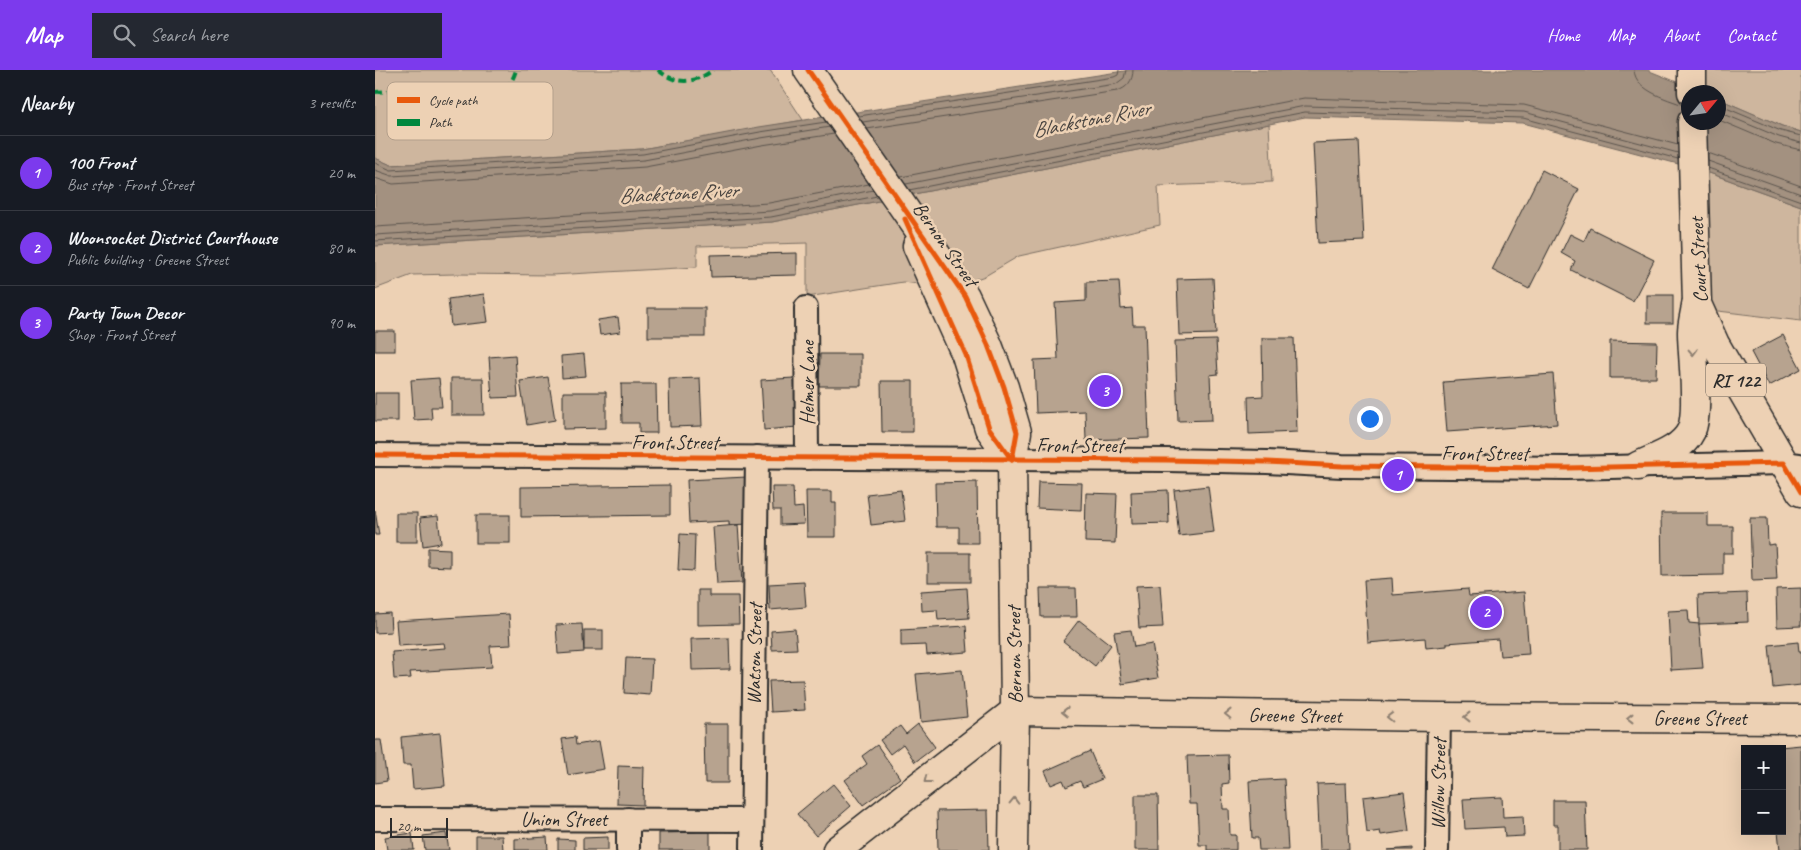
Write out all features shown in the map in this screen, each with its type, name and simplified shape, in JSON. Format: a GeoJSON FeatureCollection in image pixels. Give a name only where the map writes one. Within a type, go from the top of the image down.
{"type":"FeatureCollection","features":[{"type":"Feature","properties":{"kind":"main road","name":"Bernon Street"},"geometry":{"type":"LineString","coordinates":[[808,70],[895,195],[945,285],[989,428],[1012,460],[1015,711],[1013,850]]}},
{"type":"Feature","properties":{"kind":"main road"},"geometry":{"type":"LineString","coordinates":[[1692,70],[1692,85]]}},
{"type":"Feature","properties":{"kind":"main road","name":"Court Street"},"geometry":{"type":"LineString","coordinates":[[1693,130],[1697,299],[1715,344],[1793,464],[1801,492]]}},
{"type":"Feature","properties":{"kind":"main road"},"geometry":{"type":"LineString","coordinates":[[1638,466],[1663,455],[1681,443],[1691,432],[1695,415],[1692,329],[1697,299]]}},
{"type":"Feature","properties":{"kind":"main road"},"geometry":{"type":"LineString","coordinates":[[837,850],[1015,711]]}},
{"type":"Feature","properties":{"kind":"main road","name":"Greene Street"},"geometry":{"type":"LineString","coordinates":[[1015,711],[1439,717],[1801,719]]}},
{"type":"Feature","properties":{"kind":"street","name":"Helmer Lane"},"geometry":{"type":"LineString","coordinates":[[806,308],[807,458]]}},
{"type":"Feature","properties":{"kind":"street","name":"Front Street"},"geometry":{"type":"LineString","coordinates":[[375,455],[1267,462],[1388,467],[1567,468],[1793,464]]}},
{"type":"Feature","properties":{"kind":"street","name":"Watson Street"},"geometry":{"type":"LineString","coordinates":[[753,850],[757,457]]}},
{"type":"Feature","properties":{"kind":"street","name":"Willow Street"},"geometry":{"type":"LineString","coordinates":[[1437,850],[1439,717]]}},
{"type":"Feature","properties":{"kind":"street","name":"Union Street"},"geometry":{"type":"LineString","coordinates":[[375,819],[752,820]]}},
{"type":"Feature","properties":{"kind":"street"},"geometry":{"type":"LineString","coordinates":[[628,819],[628,850]]}},
{"type":"Feature","properties":{"kind":"shaded area"},"geometry":{"type":"Polygon","coordinates":[[[375,70],[770,70],[803,120],[642,149],[391,165],[375,158],[375,70]]]}},
{"type":"Feature","properties":{"kind":"shaded area"},"geometry":{"type":"Polygon","coordinates":[[[1700,70],[1801,70],[1801,132],[1726,102],[1726,85],[1701,85],[1700,70]]]}},
{"type":"Feature","properties":{"kind":"shaded area"},"geometry":{"type":"Polygon","coordinates":[[[1269,124],[1272,182],[1158,186],[1160,225],[1019,256],[985,276],[950,288],[903,282],[807,297],[807,243],[697,246],[697,267],[552,275],[412,275],[375,289],[375,246],[772,222],[1269,124]]]}},
{"type":"Feature","properties":{"kind":"shaded area"},"geometry":{"type":"Polygon","coordinates":[[[1701,170],[1801,206],[1801,321],[1710,310],[1701,170]]]}},
{"type":"Feature","properties":{"kind":"water","name":"Blackstone River"},"geometry":{"type":"Polygon","coordinates":[[[1131,70],[1647,70],[1684,85],[1681,85],[1681,130],[1726,130],[1726,102],[1801,132],[1801,206],[1701,170],[1523,123],[1305,117],[772,222],[375,246],[375,158],[391,165],[642,149],[759,127],[1131,70]]]}},
{"type":"Feature","properties":{"kind":"building"},"geometry":{"type":"Polygon","coordinates":[[[1359,141],[1364,241],[1318,243],[1313,143],[1359,141]]]}},
{"type":"Feature","properties":{"kind":"building"},"geometry":{"type":"Polygon","coordinates":[[[1542,170],[1579,189],[1529,289],[1492,270],[1542,170]]]}},
{"type":"Feature","properties":{"kind":"building"},"geometry":{"type":"Polygon","coordinates":[[[1590,228],[1654,260],[1633,301],[1571,270],[1575,261],[1561,253],[1570,234],[1584,241],[1590,228]]]}},
{"type":"Feature","properties":{"kind":"building"},"geometry":{"type":"Polygon","coordinates":[[[797,253],[797,275],[711,277],[710,255],[797,253]]]}},
{"type":"Feature","properties":{"kind":"building"},"geometry":{"type":"Polygon","coordinates":[[[1213,278],[1216,334],[1179,335],[1177,279],[1213,278]]]}},
{"type":"Feature","properties":{"kind":"building"},"geometry":{"type":"Polygon","coordinates":[[[1119,281],[1121,309],[1132,308],[1133,325],[1145,325],[1149,438],[1086,440],[1085,411],[1036,413],[1034,360],[1058,359],[1055,303],[1086,301],[1086,282],[1119,281]]]}},
{"type":"Feature","properties":{"kind":"building"},"geometry":{"type":"Polygon","coordinates":[[[484,294],[488,322],[451,326],[448,299],[484,294]]]}},
{"type":"Feature","properties":{"kind":"building"},"geometry":{"type":"Polygon","coordinates":[[[1647,295],[1673,295],[1673,323],[1647,323],[1647,295]]]}},
{"type":"Feature","properties":{"kind":"building"},"geometry":{"type":"Polygon","coordinates":[[[648,308],[705,308],[705,337],[648,337],[648,308]]]}},
{"type":"Feature","properties":{"kind":"building"},"geometry":{"type":"Polygon","coordinates":[[[618,317],[620,332],[600,335],[598,320],[618,317]]]}},
{"type":"Feature","properties":{"kind":"building"},"geometry":{"type":"Polygon","coordinates":[[[375,331],[395,331],[395,351],[375,351],[375,331]]]}},
{"type":"Feature","properties":{"kind":"building"},"geometry":{"type":"Polygon","coordinates":[[[1783,335],[1801,369],[1769,386],[1751,352],[1783,335]]]}},
{"type":"Feature","properties":{"kind":"building"},"geometry":{"type":"Polygon","coordinates":[[[1262,338],[1294,338],[1297,432],[1249,434],[1248,397],[1263,396],[1262,338]]]}},
{"type":"Feature","properties":{"kind":"building"},"geometry":{"type":"Polygon","coordinates":[[[1216,340],[1218,374],[1210,375],[1212,420],[1178,421],[1175,341],[1216,340]]]}},
{"type":"Feature","properties":{"kind":"building"},"geometry":{"type":"Polygon","coordinates":[[[1610,341],[1657,342],[1656,378],[1610,378],[1610,341]]]}},
{"type":"Feature","properties":{"kind":"building"},"geometry":{"type":"Polygon","coordinates":[[[584,354],[586,376],[562,378],[561,356],[584,354]]]}},
{"type":"Feature","properties":{"kind":"building"},"geometry":{"type":"Polygon","coordinates":[[[820,354],[861,354],[861,386],[819,386],[820,354]]]}},
{"type":"Feature","properties":{"kind":"building"},"geometry":{"type":"Polygon","coordinates":[[[515,355],[518,397],[492,398],[489,357],[515,355]]]}},
{"type":"Feature","properties":{"kind":"building"},"geometry":{"type":"Polygon","coordinates":[[[1553,374],[1557,424],[1447,432],[1443,382],[1553,374]]]}},
{"type":"Feature","properties":{"kind":"building"},"geometry":{"type":"Polygon","coordinates":[[[548,377],[555,420],[527,425],[520,381],[548,377]]]}},
{"type":"Feature","properties":{"kind":"building"},"geometry":{"type":"Polygon","coordinates":[[[439,378],[442,407],[431,407],[432,419],[414,420],[411,380],[439,378]]]}},
{"type":"Feature","properties":{"kind":"building"},"geometry":{"type":"Polygon","coordinates":[[[451,378],[483,378],[484,415],[451,415],[451,378]]]}},
{"type":"Feature","properties":{"kind":"building"},"geometry":{"type":"Polygon","coordinates":[[[700,378],[702,426],[670,427],[669,379],[700,378]]]}},
{"type":"Feature","properties":{"kind":"building"},"geometry":{"type":"Polygon","coordinates":[[[794,378],[797,427],[764,430],[761,380],[794,378]]]}},
{"type":"Feature","properties":{"kind":"building"},"geometry":{"type":"Polygon","coordinates":[[[881,381],[913,381],[913,432],[882,432],[881,381]]]}},
{"type":"Feature","properties":{"kind":"building"},"geometry":{"type":"Polygon","coordinates":[[[621,384],[656,384],[657,433],[639,433],[639,423],[622,423],[621,384]]]}},
{"type":"Feature","properties":{"kind":"building"},"geometry":{"type":"Polygon","coordinates":[[[563,392],[606,392],[606,428],[563,429],[563,392]]]}},
{"type":"Feature","properties":{"kind":"building"},"geometry":{"type":"Polygon","coordinates":[[[375,393],[398,393],[398,421],[375,421],[375,393]]]}},
{"type":"Feature","properties":{"kind":"building"},"geometry":{"type":"Polygon","coordinates":[[[747,477],[749,524],[729,525],[729,521],[689,523],[687,480],[747,477]]]}},
{"type":"Feature","properties":{"kind":"building"},"geometry":{"type":"Polygon","coordinates":[[[977,482],[978,543],[959,543],[959,527],[936,527],[935,483],[977,482]]]}},
{"type":"Feature","properties":{"kind":"building"},"geometry":{"type":"Polygon","coordinates":[[[1038,482],[1082,483],[1081,510],[1037,508],[1038,482]]]}},
{"type":"Feature","properties":{"kind":"building"},"geometry":{"type":"Polygon","coordinates":[[[670,485],[670,515],[521,517],[521,487],[670,485]]]}},
{"type":"Feature","properties":{"kind":"building"},"geometry":{"type":"Polygon","coordinates":[[[1208,486],[1214,532],[1179,536],[1174,490],[1208,486]]]}},
{"type":"Feature","properties":{"kind":"building"},"geometry":{"type":"Polygon","coordinates":[[[772,487],[793,487],[794,508],[803,507],[804,524],[780,525],[780,510],[773,510],[772,487]]]}},
{"type":"Feature","properties":{"kind":"building"},"geometry":{"type":"Polygon","coordinates":[[[901,490],[905,521],[871,525],[867,494],[901,490]]]}},
{"type":"Feature","properties":{"kind":"building"},"geometry":{"type":"Polygon","coordinates":[[[1168,490],[1169,523],[1132,524],[1131,492],[1168,490]]]}},
{"type":"Feature","properties":{"kind":"building"},"geometry":{"type":"Polygon","coordinates":[[[806,491],[832,491],[832,503],[836,503],[836,537],[807,537],[806,491]]]}},
{"type":"Feature","properties":{"kind":"building"},"geometry":{"type":"Polygon","coordinates":[[[1086,493],[1117,494],[1115,543],[1085,542],[1086,493]]]}},
{"type":"Feature","properties":{"kind":"building"},"geometry":{"type":"Polygon","coordinates":[[[375,510],[379,535],[375,535],[375,510]]]}},
{"type":"Feature","properties":{"kind":"building"},"geometry":{"type":"Polygon","coordinates":[[[396,513],[417,513],[417,542],[396,542],[396,513]]]}},
{"type":"Feature","properties":{"kind":"building"},"geometry":{"type":"Polygon","coordinates":[[[1661,513],[1708,513],[1708,526],[1733,526],[1733,553],[1723,553],[1723,575],[1662,576],[1661,513]]]}},
{"type":"Feature","properties":{"kind":"building"},"geometry":{"type":"Polygon","coordinates":[[[476,515],[510,515],[510,543],[476,543],[476,515]]]}},
{"type":"Feature","properties":{"kind":"building"},"geometry":{"type":"Polygon","coordinates":[[[438,516],[441,543],[423,546],[420,518],[438,516]]]}},
{"type":"Feature","properties":{"kind":"building"},"geometry":{"type":"Polygon","coordinates":[[[1750,518],[1767,518],[1768,545],[1775,544],[1777,580],[1752,581],[1750,518]]]}},
{"type":"Feature","properties":{"kind":"building"},"geometry":{"type":"Polygon","coordinates":[[[738,525],[742,583],[717,584],[713,527],[738,525]]]}},
{"type":"Feature","properties":{"kind":"building"},"geometry":{"type":"Polygon","coordinates":[[[680,534],[695,535],[694,571],[678,570],[680,534]]]}},
{"type":"Feature","properties":{"kind":"building"},"geometry":{"type":"Polygon","coordinates":[[[428,548],[450,549],[450,567],[428,566],[428,548]]]}},
{"type":"Feature","properties":{"kind":"building"},"geometry":{"type":"Polygon","coordinates":[[[928,553],[970,553],[970,582],[928,582],[928,553]]]}},
{"type":"Feature","properties":{"kind":"building"},"geometry":{"type":"Polygon","coordinates":[[[1392,578],[1393,595],[1468,589],[1469,596],[1524,592],[1529,654],[1500,656],[1498,639],[1447,643],[1447,646],[1426,648],[1425,638],[1368,643],[1364,580],[1392,578]]]}},
{"type":"Feature","properties":{"kind":"building"},"geometry":{"type":"Polygon","coordinates":[[[804,582],[806,607],[770,610],[769,584],[804,582]]]}},
{"type":"Feature","properties":{"kind":"building"},"geometry":{"type":"Polygon","coordinates":[[[1160,585],[1163,627],[1139,628],[1136,586],[1160,585]]]}},
{"type":"Feature","properties":{"kind":"building"},"geometry":{"type":"Polygon","coordinates":[[[967,588],[969,618],[938,620],[937,610],[922,611],[921,591],[967,588]]]}},
{"type":"Feature","properties":{"kind":"building"},"geometry":{"type":"Polygon","coordinates":[[[1040,588],[1076,588],[1077,617],[1041,617],[1040,588]]]}},
{"type":"Feature","properties":{"kind":"building"},"geometry":{"type":"Polygon","coordinates":[[[1801,588],[1801,626],[1777,627],[1776,589],[1801,588]]]}},
{"type":"Feature","properties":{"kind":"building"},"geometry":{"type":"Polygon","coordinates":[[[698,590],[709,590],[709,596],[738,596],[739,624],[698,625],[698,590]]]}},
{"type":"Feature","properties":{"kind":"building"},"geometry":{"type":"Polygon","coordinates":[[[1747,593],[1748,622],[1699,624],[1698,595],[1747,593]]]}},
{"type":"Feature","properties":{"kind":"building"},"geometry":{"type":"Polygon","coordinates":[[[1688,610],[1689,623],[1699,624],[1703,668],[1671,670],[1668,611],[1688,610]]]}},
{"type":"Feature","properties":{"kind":"building"},"geometry":{"type":"Polygon","coordinates":[[[390,613],[391,632],[375,633],[375,614],[390,613]]]}},
{"type":"Feature","properties":{"kind":"building"},"geometry":{"type":"Polygon","coordinates":[[[509,614],[511,645],[490,646],[492,667],[410,672],[411,678],[394,679],[392,652],[445,648],[444,643],[398,646],[396,621],[509,614]]]}},
{"type":"Feature","properties":{"kind":"building"},"geometry":{"type":"Polygon","coordinates":[[[1079,620],[1111,645],[1095,666],[1063,641],[1079,620]]]}},
{"type":"Feature","properties":{"kind":"building"},"geometry":{"type":"Polygon","coordinates":[[[582,624],[584,652],[558,654],[556,625],[582,624]]]}},
{"type":"Feature","properties":{"kind":"building"},"geometry":{"type":"Polygon","coordinates":[[[966,626],[968,652],[927,655],[926,645],[901,646],[901,630],[966,626]]]}},
{"type":"Feature","properties":{"kind":"building"},"geometry":{"type":"Polygon","coordinates":[[[795,629],[797,649],[772,650],[771,631],[795,629]]]}},
{"type":"Feature","properties":{"kind":"building"},"geometry":{"type":"Polygon","coordinates":[[[584,630],[603,630],[603,650],[584,650],[584,630]]]}},
{"type":"Feature","properties":{"kind":"building"},"geometry":{"type":"Polygon","coordinates":[[[1131,630],[1134,647],[1152,644],[1158,678],[1122,684],[1114,632],[1131,630]]]}},
{"type":"Feature","properties":{"kind":"building"},"geometry":{"type":"Polygon","coordinates":[[[729,638],[730,669],[692,670],[691,639],[729,638]]]}},
{"type":"Feature","properties":{"kind":"building"},"geometry":{"type":"Polygon","coordinates":[[[1798,642],[1799,652],[1801,652],[1801,685],[1773,688],[1769,645],[1798,642]]]}},
{"type":"Feature","properties":{"kind":"building"},"geometry":{"type":"Polygon","coordinates":[[[626,658],[652,659],[650,695],[624,693],[626,658]]]}},
{"type":"Feature","properties":{"kind":"building"},"geometry":{"type":"Polygon","coordinates":[[[962,670],[967,717],[921,722],[916,674],[962,670]]]}},
{"type":"Feature","properties":{"kind":"building"},"geometry":{"type":"Polygon","coordinates":[[[803,680],[805,710],[771,712],[769,681],[803,680]]]}},
{"type":"Feature","properties":{"kind":"building"},"geometry":{"type":"Polygon","coordinates":[[[704,724],[728,724],[728,783],[705,783],[704,724]]]}},
{"type":"Feature","properties":{"kind":"building"},"geometry":{"type":"Polygon","coordinates":[[[918,724],[935,747],[915,762],[903,744],[890,754],[880,740],[900,726],[906,734],[918,724]]]}},
{"type":"Feature","properties":{"kind":"building"},"geometry":{"type":"Polygon","coordinates":[[[440,733],[445,786],[413,789],[411,765],[403,765],[401,737],[440,733]]]}},
{"type":"Feature","properties":{"kind":"building"},"geometry":{"type":"Polygon","coordinates":[[[575,737],[576,745],[599,741],[604,769],[568,775],[562,739],[575,737]]]}},
{"type":"Feature","properties":{"kind":"building"},"geometry":{"type":"Polygon","coordinates":[[[375,740],[381,740],[387,781],[375,783],[375,740]]]}},
{"type":"Feature","properties":{"kind":"building"},"geometry":{"type":"Polygon","coordinates":[[[877,745],[900,778],[863,805],[845,780],[867,764],[862,756],[877,745]]]}},
{"type":"Feature","properties":{"kind":"building"},"geometry":{"type":"Polygon","coordinates":[[[1801,745],[1801,850],[1780,850],[1778,835],[1786,835],[1786,746],[1801,745]]]}},
{"type":"Feature","properties":{"kind":"building"},"geometry":{"type":"Polygon","coordinates":[[[1090,751],[1102,779],[1083,787],[1080,781],[1066,787],[1063,780],[1051,785],[1045,771],[1090,751]]]}},
{"type":"Feature","properties":{"kind":"building"},"geometry":{"type":"Polygon","coordinates":[[[1228,755],[1229,783],[1222,784],[1223,809],[1229,809],[1230,835],[1236,835],[1236,850],[1207,850],[1207,845],[1199,845],[1197,804],[1189,804],[1187,756],[1228,755]]]}},
{"type":"Feature","properties":{"kind":"building"},"geometry":{"type":"Polygon","coordinates":[[[618,766],[644,767],[643,805],[617,804],[618,766]]]}},
{"type":"Feature","properties":{"kind":"building"},"geometry":{"type":"Polygon","coordinates":[[[1284,779],[1288,850],[1259,850],[1258,838],[1252,838],[1249,781],[1284,779]]]}},
{"type":"Feature","properties":{"kind":"building"},"geometry":{"type":"Polygon","coordinates":[[[1346,783],[1349,850],[1320,850],[1317,784],[1346,783]]]}},
{"type":"Feature","properties":{"kind":"building"},"geometry":{"type":"Polygon","coordinates":[[[833,784],[851,806],[816,836],[797,814],[833,784]]]}},
{"type":"Feature","properties":{"kind":"building"},"geometry":{"type":"Polygon","coordinates":[[[1404,792],[1409,831],[1381,835],[1380,831],[1367,833],[1363,797],[1404,792]]]}},
{"type":"Feature","properties":{"kind":"building"},"geometry":{"type":"Polygon","coordinates":[[[1135,795],[1158,795],[1159,850],[1135,850],[1135,795]]]}},
{"type":"Feature","properties":{"kind":"building"},"geometry":{"type":"Polygon","coordinates":[[[1502,797],[1503,817],[1523,816],[1524,836],[1505,837],[1504,827],[1465,829],[1463,799],[1502,797]]]}},
{"type":"Feature","properties":{"kind":"building"},"geometry":{"type":"Polygon","coordinates":[[[1553,800],[1585,800],[1587,850],[1558,850],[1558,825],[1553,825],[1553,800]]]}},
{"type":"Feature","properties":{"kind":"building"},"geometry":{"type":"Polygon","coordinates":[[[988,810],[989,850],[938,850],[937,811],[988,810]]]}},
{"type":"Feature","properties":{"kind":"building"},"geometry":{"type":"Polygon","coordinates":[[[710,832],[710,850],[659,850],[659,833],[710,832]]]}},
{"type":"Feature","properties":{"kind":"building"},"geometry":{"type":"Polygon","coordinates":[[[412,833],[414,850],[387,850],[385,837],[412,833]]]}},
{"type":"Feature","properties":{"kind":"building"},"geometry":{"type":"Polygon","coordinates":[[[446,833],[449,850],[425,850],[423,836],[446,833]]]}},
{"type":"Feature","properties":{"kind":"building"},"geometry":{"type":"Polygon","coordinates":[[[476,836],[502,836],[503,850],[476,850],[476,836]]]}},
{"type":"Feature","properties":{"kind":"building"},"geometry":{"type":"Polygon","coordinates":[[[547,837],[548,850],[515,850],[515,839],[547,837]]]}},
{"type":"Feature","properties":{"kind":"building"},"geometry":{"type":"Polygon","coordinates":[[[608,837],[608,850],[583,850],[583,838],[608,837]]]}},
{"type":"Feature","properties":{"kind":"building"},"geometry":{"type":"Polygon","coordinates":[[[558,839],[575,840],[575,850],[558,850],[558,839]]]}},
{"type":"Feature","properties":{"kind":"building"},"geometry":{"type":"Polygon","coordinates":[[[1412,848],[1412,850],[1388,850],[1412,848]]]}},
{"type":"Feature","properties":{"kind":"marked path"},"geometry":{"type":"LineString","coordinates":[[510,82],[516,70]]}},
{"type":"Feature","properties":{"kind":"marked path"},"geometry":{"type":"LineString","coordinates":[[658,70],[672,78],[685,81],[699,78],[713,70]]}},
{"type":"Feature","properties":{"kind":"marked path"},"geometry":{"type":"LineString","coordinates":[[375,92],[387,91]]}},
{"type":"Feature","properties":{"kind":"cycle path"},"geometry":{"type":"LineString","coordinates":[[808,70],[965,296],[988,345],[1004,387],[1017,432],[1012,460]]}},
{"type":"Feature","properties":{"kind":"cycle path"},"geometry":{"type":"LineString","coordinates":[[905,219],[966,355],[989,428],[1012,460]]}},
{"type":"Feature","properties":{"kind":"cycle path"},"geometry":{"type":"LineString","coordinates":[[375,455],[1167,460],[1342,466],[1567,468],[1784,463],[1801,492]]}},
{"type":"Feature","properties":{"kind":"place","name":"Party Town Decor"},"geometry":{"type":"Point","coordinates":[1105,391]}},
{"type":"Feature","properties":{"kind":"place","name":"100 Front"},"geometry":{"type":"Point","coordinates":[1398,475]}},
{"type":"Feature","properties":{"kind":"place","name":"Woonsocket District Courthouse"},"geometry":{"type":"Point","coordinates":[1486,612]}}]}
